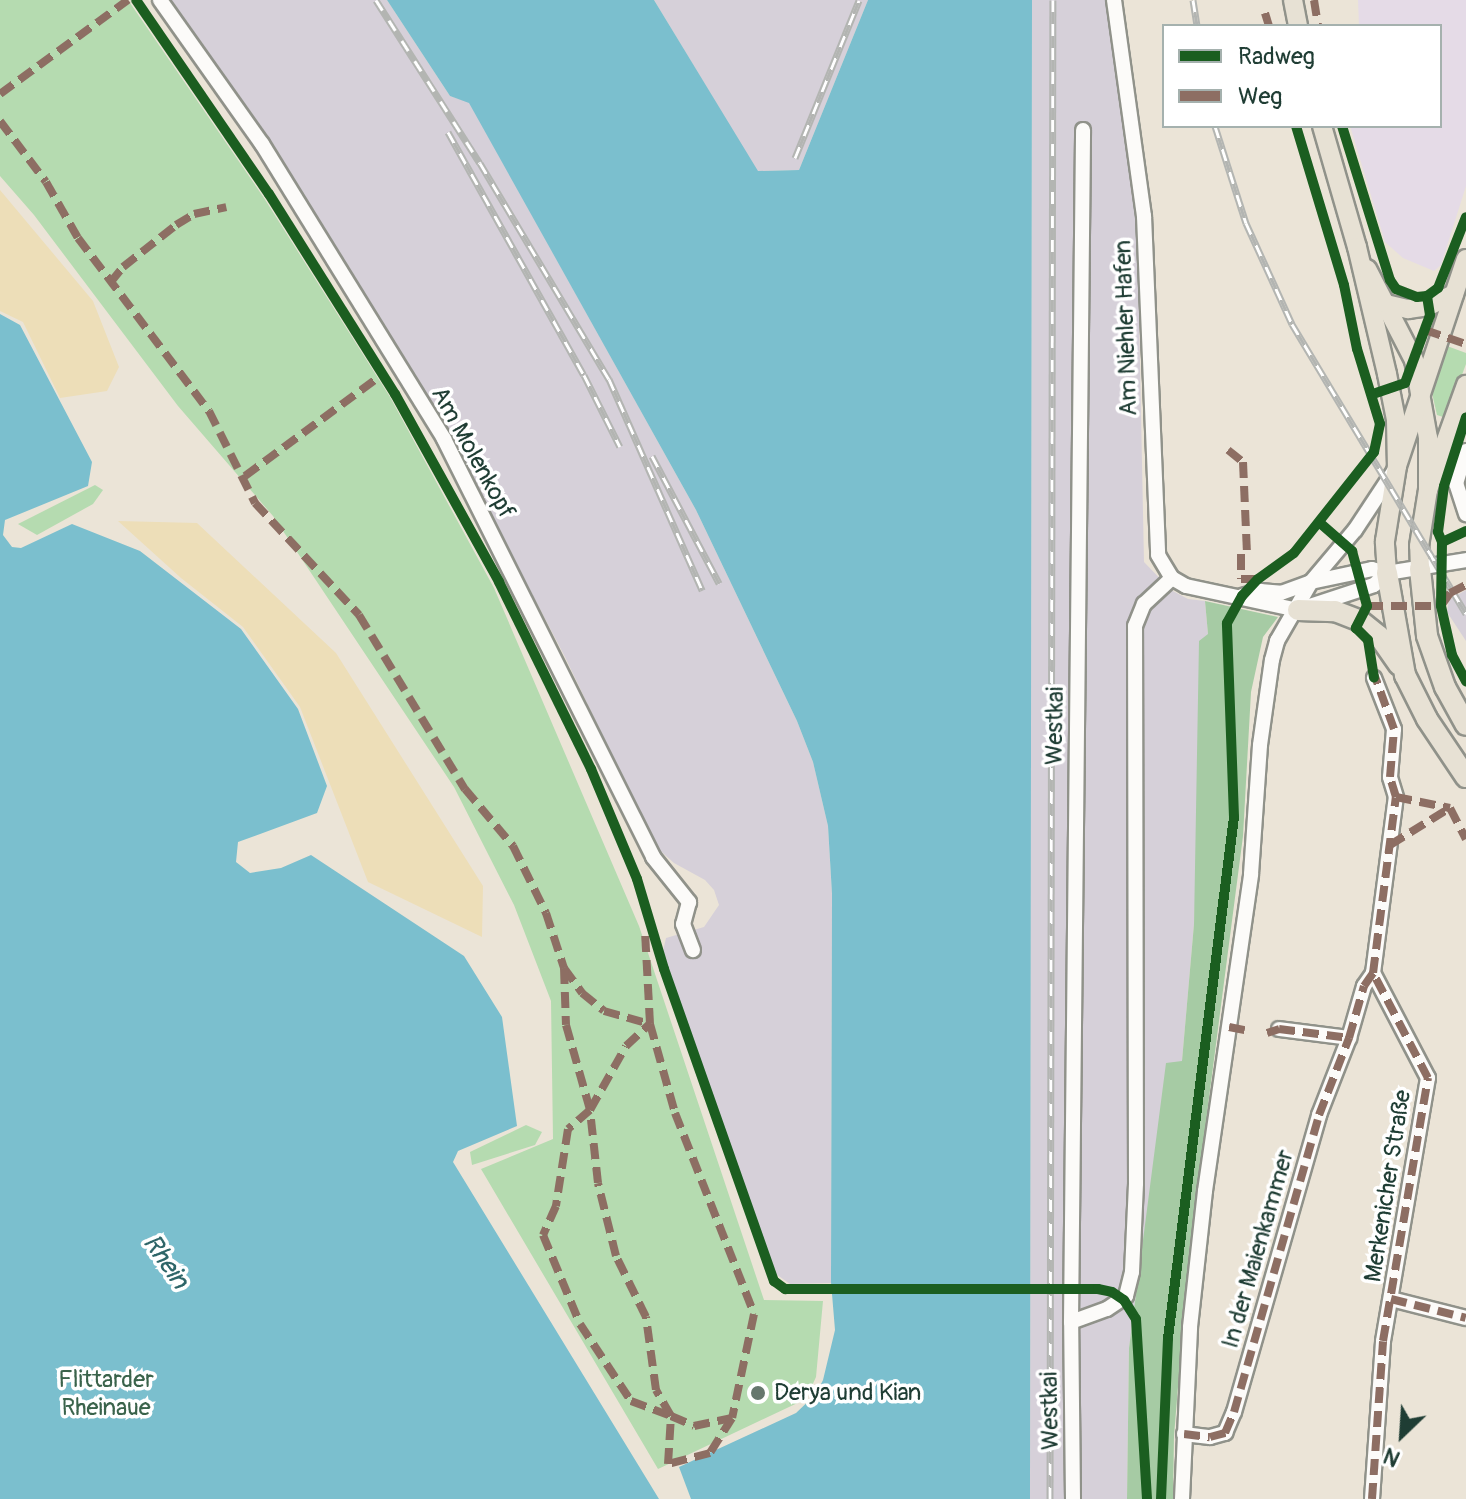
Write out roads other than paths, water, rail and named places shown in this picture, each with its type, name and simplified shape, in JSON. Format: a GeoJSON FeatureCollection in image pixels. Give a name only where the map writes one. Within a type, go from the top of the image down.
{"type":"FeatureCollection","features":[{"type":"Feature","properties":{"kind":"highway"},"geometry":{"type":"LineString","coordinates":[[1420,569],[1431,649],[1466,725]]}},
{"type":"Feature","properties":{"kind":"highway"},"geometry":{"type":"LineString","coordinates":[[1387,573],[1405,675]]}},
{"type":"Feature","properties":{"kind":"highway"},"geometry":{"type":"LineString","coordinates":[[1298,610],[1335,611],[1359,620],[1379,636],[1405,675],[1427,719],[1466,777]]}},
{"type":"Feature","properties":{"kind":"main road"},"geometry":{"type":"LineString","coordinates":[[1293,0],[1298,24]]}},
{"type":"Feature","properties":{"kind":"main road"},"geometry":{"type":"LineString","coordinates":[[1323,128],[1359,255],[1396,420],[1397,466]]}},
{"type":"Feature","properties":{"kind":"main road"},"geometry":{"type":"LineString","coordinates":[[1359,255],[1414,360],[1421,395],[1428,438],[1428,490],[1419,546],[1420,569]]}},
{"type":"Feature","properties":{"kind":"main road"},"geometry":{"type":"LineString","coordinates":[[1387,573],[1385,541],[1397,466],[1466,259]]}},
{"type":"Feature","properties":{"kind":"main road"},"geometry":{"type":"LineString","coordinates":[[1386,304],[1408,309],[1429,306],[1454,294]]}},
{"type":"Feature","properties":{"kind":"main road"},"geometry":{"type":"LineString","coordinates":[[1428,490],[1466,385]]}},
{"type":"Feature","properties":{"kind":"street","name":"Am Molenkopf"},"geometry":{"type":"LineString","coordinates":[[160,0],[262,144],[444,439],[653,857],[689,902],[683,924],[693,950]]}},
{"type":"Feature","properties":{"kind":"street","name":"Am Niehler Hafen"},"geometry":{"type":"LineString","coordinates":[[1114,0],[1144,216],[1158,555],[1172,578]]}},
{"type":"Feature","properties":{"kind":"street","name":"Westkai"},"geometry":{"type":"LineString","coordinates":[[1073,1499],[1071,1322],[1083,130]]}},
{"type":"Feature","properties":{"kind":"street"},"geometry":{"type":"LineString","coordinates":[[1466,451],[1456,483],[1466,514]]}},
{"type":"Feature","properties":{"kind":"street"},"geometry":{"type":"LineString","coordinates":[[1182,1499],[1184,1434],[1205,1191],[1251,874],[1264,705],[1277,641],[1298,610],[1311,582],[1362,521],[1397,466]]}},
{"type":"Feature","properties":{"kind":"street"},"geometry":{"type":"LineString","coordinates":[[1242,596],[1260,591],[1281,593],[1311,582],[1372,569],[1387,573],[1466,560]]}},
{"type":"Feature","properties":{"kind":"street"},"geometry":{"type":"LineString","coordinates":[[1071,1322],[1107,1309],[1126,1296],[1132,1272],[1136,1183],[1135,626],[1144,604],[1172,578],[1203,591],[1242,596],[1258,604],[1298,610],[1374,585],[1387,573]]}},
{"type":"Feature","properties":{"kind":"street"},"geometry":{"type":"LineString","coordinates":[[1373,973],[1396,797],[1390,777],[1394,729],[1374,678]]}},
{"type":"Feature","properties":{"kind":"street","name":"In der Maienkammer"},"geometry":{"type":"LineString","coordinates":[[1184,1434],[1210,1437],[1225,1433],[1234,1412],[1319,1115],[1349,1038],[1364,986],[1373,973]]}},
{"type":"Feature","properties":{"kind":"street","name":"Merkenicher Straße"},"geometry":{"type":"LineString","coordinates":[[1372,1499],[1383,1341],[1428,1078],[1373,973]]}},
{"type":"Feature","properties":{"kind":"street"},"geometry":{"type":"LineString","coordinates":[[1279,1029],[1349,1038]]}},
{"type":"Feature","properties":{"kind":"street"},"geometry":{"type":"LineString","coordinates":[[1391,1299],[1466,1318]]}},
{"type":"Feature","properties":{"kind":"water"},"geometry":{"type":"Polygon","coordinates":[[[387,0],[654,0],[758,171],[799,170],[868,0],[1032,0],[1030,1499],[691,1499],[679,1467],[796,1413],[816,1394],[823,1380],[835,1330],[831,1282],[832,894],[828,826],[813,762],[797,721],[696,510],[469,103],[450,96],[387,0]]]}},
{"type":"Feature","properties":{"kind":"water","name":"Rhein"},"geometry":{"type":"Polygon","coordinates":[[[0,314],[20,325],[92,462],[88,486],[5,520],[3,535],[12,547],[21,548],[72,524],[140,551],[241,629],[298,709],[327,786],[317,813],[238,842],[236,862],[250,873],[281,868],[311,855],[464,956],[502,1017],[517,1126],[458,1151],[453,1162],[659,1499],[0,1499],[0,314]]]}},
{"type":"Feature","properties":{"kind":"railway"},"geometry":{"type":"LineString","coordinates":[[376,0],[480,163],[609,379],[702,590]]}},
{"type":"Feature","properties":{"kind":"railway"},"geometry":{"type":"LineString","coordinates":[[795,158],[859,0]]}},
{"type":"Feature","properties":{"kind":"railway"},"geometry":{"type":"LineString","coordinates":[[1050,1499],[1053,0]]}},
{"type":"Feature","properties":{"kind":"railway"},"geometry":{"type":"LineString","coordinates":[[1193,0],[1197,24]]}},
{"type":"Feature","properties":{"kind":"railway"},"geometry":{"type":"LineString","coordinates":[[1216,128],[1246,223],[1292,324],[1466,614]]}},
{"type":"Feature","properties":{"kind":"railway"},"geometry":{"type":"LineString","coordinates":[[448,132],[584,375],[620,447]]}},
{"type":"Feature","properties":{"kind":"railway"},"geometry":{"type":"LineString","coordinates":[[652,456],[719,583]]}},
{"type":"Feature","properties":{"kind":"place","name":"Derya und Kian"},"geometry":{"type":"Point","coordinates":[758,1393]}},
{"type":"Feature","properties":{"kind":"park label","name":"Flittarder Rheinaue"},"geometry":{"type":"Point","coordinates":[106,1394]}}]}
